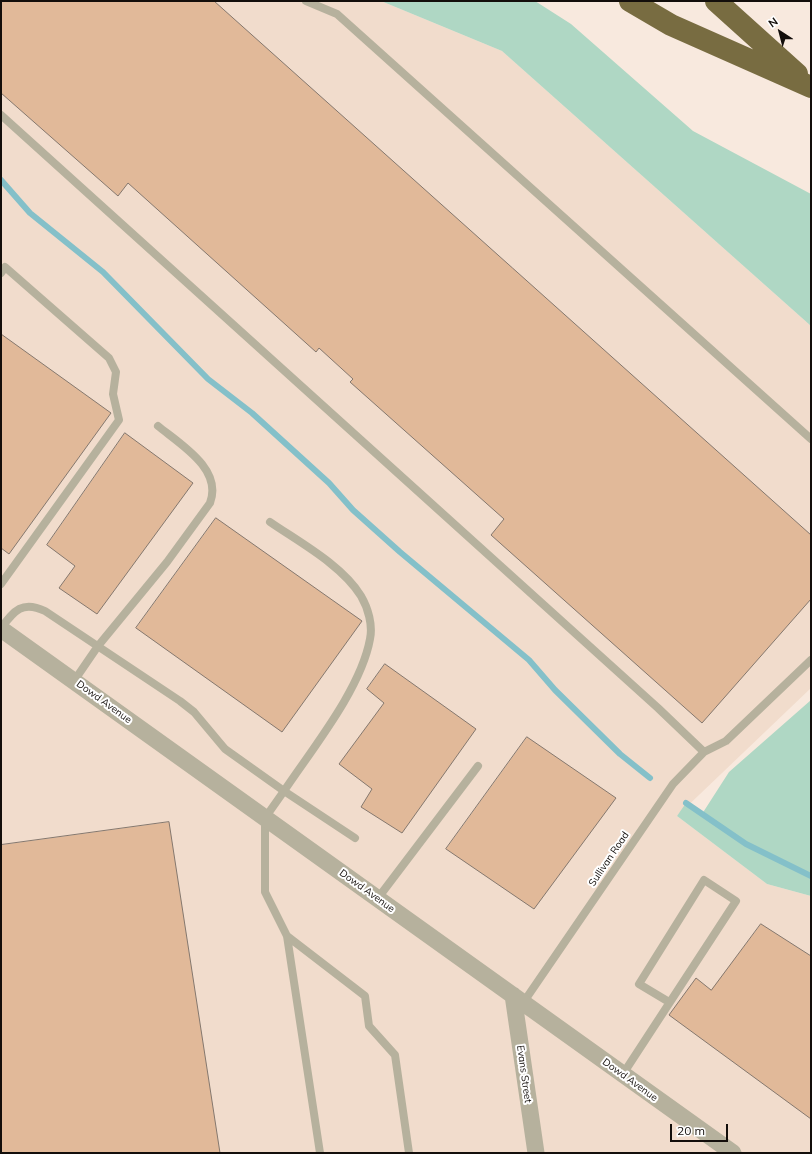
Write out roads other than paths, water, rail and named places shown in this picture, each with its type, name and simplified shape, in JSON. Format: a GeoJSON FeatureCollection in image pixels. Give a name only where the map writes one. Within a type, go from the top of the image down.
{"type":"FeatureCollection","features":[{"type":"Feature","properties":{"kind":"highway"},"geometry":{"type":"LineString","coordinates":[[630,1],[671,26],[811,87]]}},
{"type":"Feature","properties":{"kind":"highway"},"geometry":{"type":"LineString","coordinates":[[716,1],[811,87]]}},
{"type":"Feature","properties":{"kind":"street","name":"Dowd Avenue"},"geometry":{"type":"LineString","coordinates":[[1,628],[733,1153]]}},
{"type":"Feature","properties":{"kind":"street","name":"Evans Street"},"geometry":{"type":"LineString","coordinates":[[518,999],[536,1153]]}},
{"type":"Feature","properties":{"kind":"lane"},"geometry":{"type":"LineString","coordinates":[[306,1],[337,14],[811,439]]}},
{"type":"Feature","properties":{"kind":"lane"},"geometry":{"type":"LineString","coordinates":[[1,115],[658,708],[704,752]]}},
{"type":"Feature","properties":{"kind":"lane"},"geometry":{"type":"LineString","coordinates":[[1,584],[119,420],[113,394],[116,372],[109,358],[2,268]]}},
{"type":"Feature","properties":{"kind":"lane"},"geometry":{"type":"LineString","coordinates":[[74,681],[98,646],[167,562],[210,502],[214,493],[211,480],[205,467],[158,426]]}},
{"type":"Feature","properties":{"kind":"lane"},"geometry":{"type":"LineString","coordinates":[[270,522],[338,569],[360,594],[367,608],[370,622],[370,639],[353,688],[265,818],[265,892],[287,936],[320,1153]]}},
{"type":"Feature","properties":{"kind":"lane"},"geometry":{"type":"LineString","coordinates":[[1,628],[19,608],[28,606],[38,607],[194,712],[225,749],[284,791],[355,838]]}},
{"type":"Feature","properties":{"kind":"lane","name":"Sullivan Road"},"geometry":{"type":"LineString","coordinates":[[518,999],[673,784],[704,752],[726,741],[811,660]]}},
{"type":"Feature","properties":{"kind":"lane"},"geometry":{"type":"LineString","coordinates":[[378,898],[478,766]]}},
{"type":"Feature","properties":{"kind":"lane"},"geometry":{"type":"LineString","coordinates":[[622,1074],[736,900],[704,880],[639,984],[669,1002]]}},
{"type":"Feature","properties":{"kind":"lane"},"geometry":{"type":"LineString","coordinates":[[287,936],[365,996],[369,1026],[395,1055],[409,1153]]}},
{"type":"Feature","properties":{"kind":"waterway"},"geometry":{"type":"LineString","coordinates":[[1,180],[30,213],[103,272],[208,379],[252,413],[329,483],[353,510],[400,552],[529,660],[555,690],[620,754],[650,778]]}},
{"type":"Feature","properties":{"kind":"waterway"},"geometry":{"type":"LineString","coordinates":[[686,803],[746,844],[811,876]]}}]}
